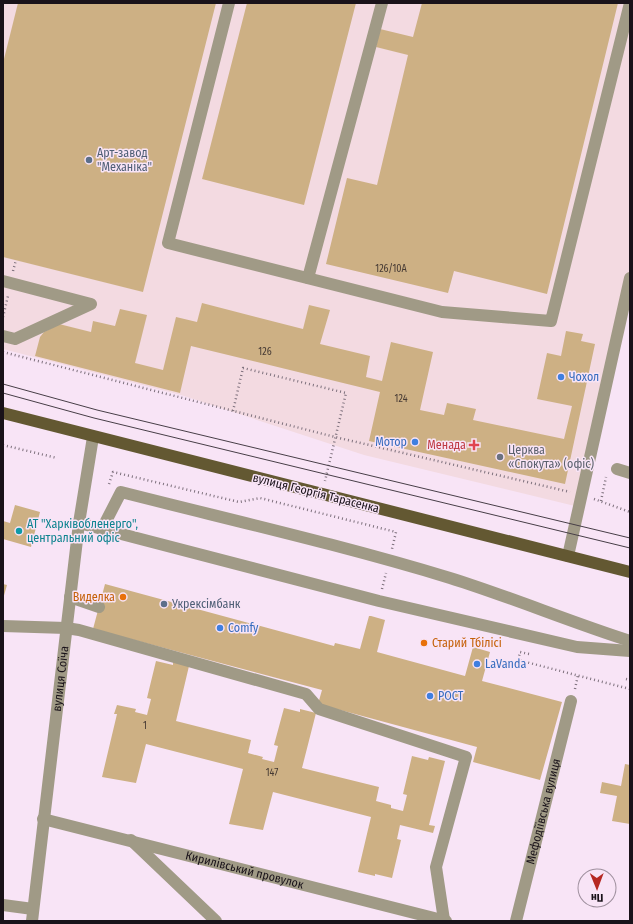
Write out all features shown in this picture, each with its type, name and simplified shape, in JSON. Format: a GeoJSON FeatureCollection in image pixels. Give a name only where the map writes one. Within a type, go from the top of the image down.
{"type":"FeatureCollection","features":[{"type":"Feature","properties":{"kind":"main road","name":"вулиця Георгія Тарасенка"},"geometry":{"type":"LineString","coordinates":[[3,413],[92,437],[630,572]]}},
{"type":"Feature","properties":{"kind":"street"},"geometry":{"type":"LineString","coordinates":[[229,3],[168,243],[442,312],[552,320],[630,3]]}},
{"type":"Feature","properties":{"kind":"street"},"geometry":{"type":"LineString","coordinates":[[308,278],[382,3]]}},
{"type":"Feature","properties":{"kind":"street"},"geometry":{"type":"LineString","coordinates":[[568,556],[630,278]]}},
{"type":"Feature","properties":{"kind":"street"},"geometry":{"type":"LineString","coordinates":[[3,281],[91,304],[15,339],[3,336]]}},
{"type":"Feature","properties":{"kind":"street","name":"вулиця Соїча"},"geometry":{"type":"LineString","coordinates":[[32,915],[79,523],[92,437]]}},
{"type":"Feature","properties":{"kind":"street"},"geometry":{"type":"LineString","coordinates":[[612,471],[630,473]]}},
{"type":"Feature","properties":{"kind":"street"},"geometry":{"type":"LineString","coordinates":[[102,529],[121,492],[412,567],[466,583],[576,624],[630,641]]}},
{"type":"Feature","properties":{"kind":"street"},"geometry":{"type":"LineString","coordinates":[[79,523],[379,601],[571,646],[590,649],[630,651]]}},
{"type":"Feature","properties":{"kind":"street"},"geometry":{"type":"LineString","coordinates":[[70,597],[99,607]]}},
{"type":"Feature","properties":{"kind":"street"},"geometry":{"type":"LineString","coordinates":[[3,626],[66,628],[306,694],[319,709],[466,757],[436,867],[445,921]]}},
{"type":"Feature","properties":{"kind":"street","name":"Мефодіївська вулиця"},"geometry":{"type":"LineString","coordinates":[[516,921],[571,701]]}},
{"type":"Feature","properties":{"kind":"street","name":"Кирилівський провулок"},"geometry":{"type":"LineString","coordinates":[[43,819],[130,839],[445,921]]}},
{"type":"Feature","properties":{"kind":"street"},"geometry":{"type":"LineString","coordinates":[[130,839],[216,921]]}},
{"type":"Feature","properties":{"kind":"street"},"geometry":{"type":"LineString","coordinates":[[3,905],[32,915]]}},
{"type":"Feature","properties":{"kind":"path"},"geometry":{"type":"LineString","coordinates":[[3,352],[335,437],[582,495],[630,512]]}},
{"type":"Feature","properties":{"kind":"path"},"geometry":{"type":"LineString","coordinates":[[233,411],[243,368],[346,393],[325,482]]}},
{"type":"Feature","properties":{"kind":"path"},"geometry":{"type":"LineString","coordinates":[[3,445],[57,458]]}},
{"type":"Feature","properties":{"kind":"path"},"geometry":{"type":"LineString","coordinates":[[601,502],[612,471]]}},
{"type":"Feature","properties":{"kind":"path"},"geometry":{"type":"LineString","coordinates":[[113,472],[239,502],[260,498],[396,532]]}},
{"type":"Feature","properties":{"kind":"path"},"geometry":{"type":"LineString","coordinates":[[529,654],[520,652],[518,660],[630,689]]}},
{"type":"Feature","properties":{"kind":"path"},"geometry":{"type":"LineString","coordinates":[[626,679],[630,680]]}},
{"type":"Feature","properties":{"kind":"shaded area"},"geometry":{"type":"Polygon","coordinates":[[[3,3],[630,3],[630,291],[579,507],[364,455],[181,395],[3,349],[3,3]]]}},
{"type":"Feature","properties":{"kind":"building","name":"Арт-завод \"Механіка\""},"geometry":{"type":"Polygon","coordinates":[[[18,3],[216,3],[143,292],[3,257],[3,63],[18,3]]]}},
{"type":"Feature","properties":{"kind":"building"},"geometry":{"type":"Polygon","coordinates":[[[247,3],[356,3],[304,205],[202,179],[247,3]]]}},
{"type":"Feature","properties":{"kind":"building"},"geometry":{"type":"Polygon","coordinates":[[[422,3],[618,3],[547,294],[454,271],[448,293],[326,264],[347,178],[377,185],[408,55],[376,47],[380,29],[413,37],[422,3]]]}},
{"type":"Feature","properties":{"kind":"building"},"geometry":{"type":"Polygon","coordinates":[[[202,303],[303,329],[309,305],[330,310],[320,344],[370,356],[366,377],[382,381],[391,342],[433,352],[420,410],[444,415],[447,403],[476,409],[473,420],[564,439],[572,406],[537,399],[547,353],[561,356],[566,331],[583,334],[581,341],[595,344],[565,484],[369,441],[380,392],[191,346],[180,393],[35,356],[40,337],[44,332],[59,324],[91,332],[93,321],[115,326],[120,309],[147,315],[135,363],[163,370],[176,317],[197,322],[202,303]]]}},
{"type":"Feature","properties":{"kind":"building","name":"АТ \"Харківобленерго\", центральний офіс"},"geometry":{"type":"Polygon","coordinates":[[[15,505],[40,512],[31,547],[3,539],[3,521],[10,523],[15,505]]]}},
{"type":"Feature","properties":{"kind":"building"},"geometry":{"type":"Polygon","coordinates":[[[3,584],[7,585],[3,599],[3,584]]]}},
{"type":"Feature","properties":{"kind":"building"},"geometry":{"type":"Polygon","coordinates":[[[105,584],[334,646],[335,643],[360,649],[369,616],[371,616],[385,620],[377,652],[465,676],[473,647],[490,652],[482,681],[562,702],[540,780],[473,762],[477,747],[318,704],[322,690],[93,629],[105,584]]]}},
{"type":"Feature","properties":{"kind":"building"},"geometry":{"type":"Polygon","coordinates":[[[156,661],[173,665],[173,662],[189,666],[176,721],[251,740],[248,753],[263,757],[262,759],[274,762],[278,746],[274,745],[284,708],[300,712],[300,709],[316,713],[302,768],[379,787],[376,801],[391,805],[391,808],[403,811],[407,795],[403,794],[412,756],[428,760],[429,757],[445,761],[429,825],[435,826],[433,833],[400,825],[397,839],[401,840],[392,878],[375,874],[375,876],[358,872],[371,817],[273,792],[263,830],[229,824],[243,769],[146,744],[136,783],[102,777],[117,714],[114,714],[117,705],[136,709],[135,712],[147,715],[151,699],[147,698],[156,661]]]}},
{"type":"Feature","properties":{"kind":"building"},"geometry":{"type":"Polygon","coordinates":[[[625,764],[630,765],[630,824],[612,821],[617,796],[600,793],[602,782],[621,786],[625,764]]]}},
{"type":"Feature","properties":{"kind":"tram line"},"geometry":{"type":"LineString","coordinates":[[3,384],[97,410],[630,538]]}},
{"type":"Feature","properties":{"kind":"tram line"},"geometry":{"type":"LineString","coordinates":[[3,393],[94,418],[630,548]]}},
{"type":"Feature","properties":{"kind":"place","name":"Арт-завод \"Механіка\""},"geometry":{"type":"Point","coordinates":[89,160]}},
{"type":"Feature","properties":{"kind":"place","name":"Чохол"},"geometry":{"type":"Point","coordinates":[561,377]}},
{"type":"Feature","properties":{"kind":"place","name":"Мотор"},"geometry":{"type":"Point","coordinates":[415,442]}},
{"type":"Feature","properties":{"kind":"place","name":"Менада"},"geometry":{"type":"Point","coordinates":[474,445]}},
{"type":"Feature","properties":{"kind":"place","name":"Церква «Спокута» (офіс)"},"geometry":{"type":"Point","coordinates":[500,457]}},
{"type":"Feature","properties":{"kind":"place","name":"АТ \"Харківобленерго\", центральний офіс"},"geometry":{"type":"Point","coordinates":[19,531]}},
{"type":"Feature","properties":{"kind":"place","name":"Виделка"},"geometry":{"type":"Point","coordinates":[123,597]}},
{"type":"Feature","properties":{"kind":"place","name":"Укрексімбанк"},"geometry":{"type":"Point","coordinates":[164,604]}},
{"type":"Feature","properties":{"kind":"place","name":"Comfy"},"geometry":{"type":"Point","coordinates":[220,628]}},
{"type":"Feature","properties":{"kind":"place","name":"Старий Тбілісі"},"geometry":{"type":"Point","coordinates":[424,643]}},
{"type":"Feature","properties":{"kind":"place","name":"LaVanda"},"geometry":{"type":"Point","coordinates":[477,664]}},
{"type":"Feature","properties":{"kind":"place","name":"РОСТ"},"geometry":{"type":"Point","coordinates":[430,696]}}]}
